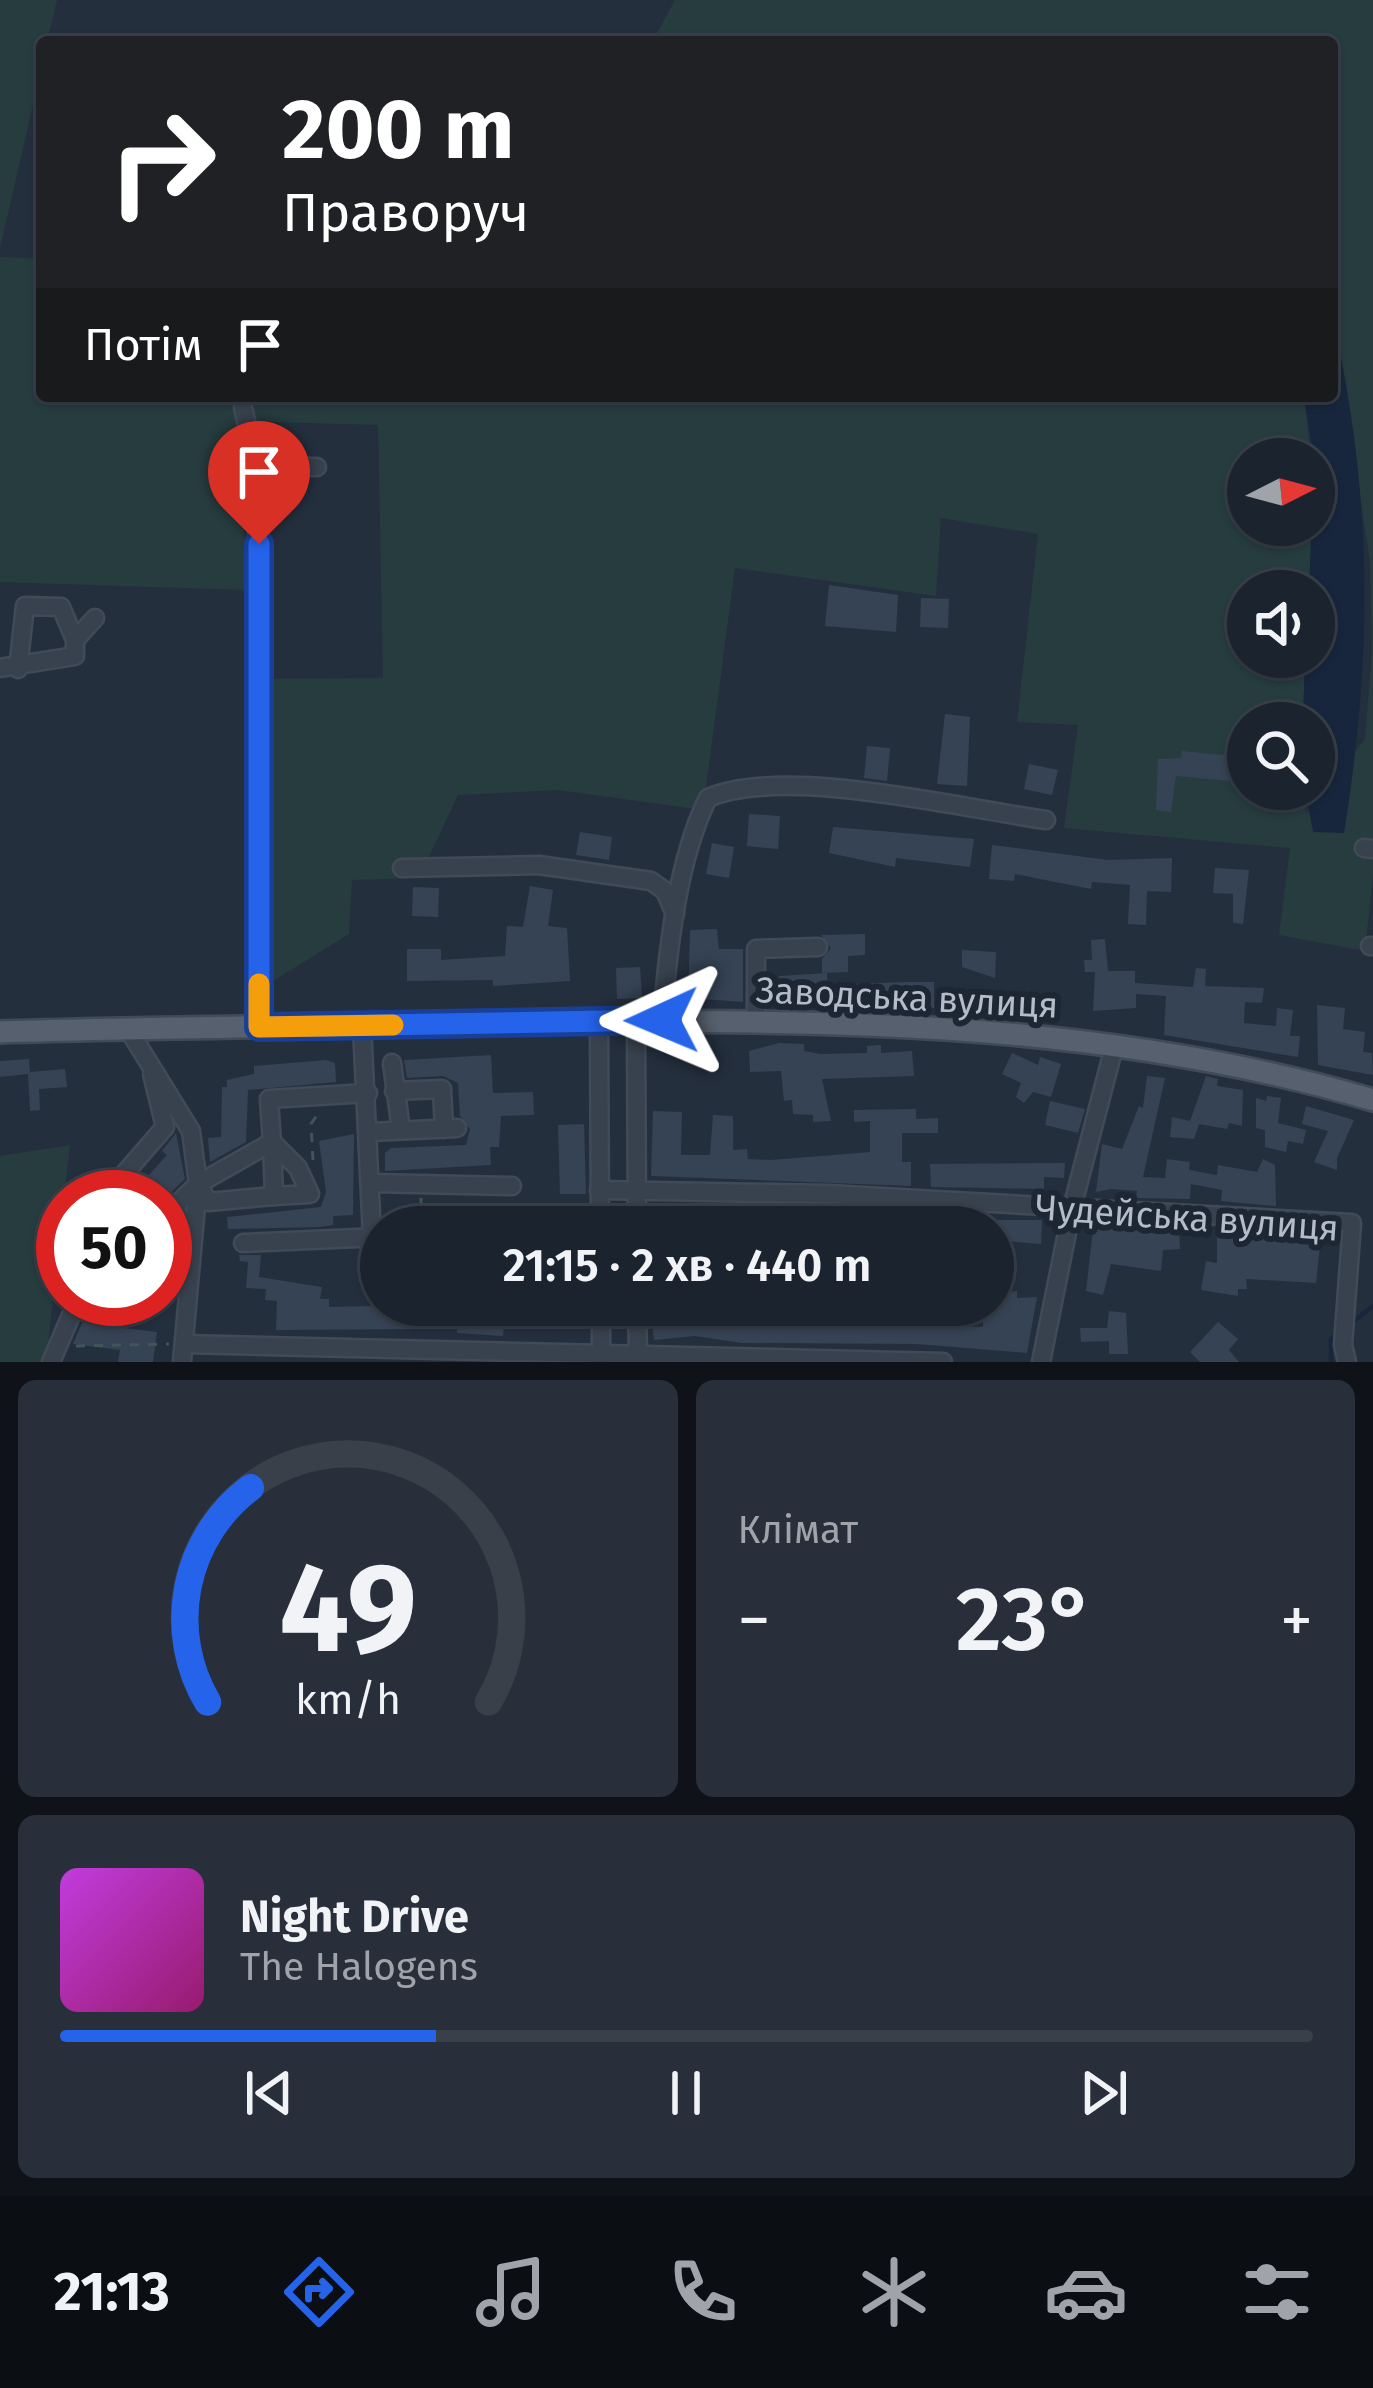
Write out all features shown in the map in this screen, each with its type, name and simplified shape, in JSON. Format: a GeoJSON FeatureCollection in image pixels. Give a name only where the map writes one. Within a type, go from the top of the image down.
{"type":"FeatureCollection","features":[{"type":"Feature","properties":{"kind":"main road","name":"Заводська вулиця"},"geometry":{"type":"LineString","coordinates":[[0,1032],[662,1020],[1012,1033],[1309,1081],[1373,1100]]}},
{"type":"Feature","properties":{"kind":"street"},"geometry":{"type":"LineString","coordinates":[[243,408],[257,466],[259,1027]]}},
{"type":"Feature","properties":{"kind":"street"},"geometry":{"type":"LineString","coordinates":[[257,466],[317,467]]}},
{"type":"Feature","properties":{"kind":"street"},"geometry":{"type":"LineString","coordinates":[[25,606],[61,607],[75,640],[75,656],[9,669],[25,606]]}},
{"type":"Feature","properties":{"kind":"street"},"geometry":{"type":"LineString","coordinates":[[75,640],[94,617]]}},
{"type":"Feature","properties":{"kind":"street"},"geometry":{"type":"LineString","coordinates":[[662,1020],[694,826],[708,798],[732,788],[814,787],[1046,820]]}},
{"type":"Feature","properties":{"kind":"street"},"geometry":{"type":"LineString","coordinates":[[402,868],[539,865],[651,880],[673,904],[675,923]]}},
{"type":"Feature","properties":{"kind":"street"},"geometry":{"type":"LineString","coordinates":[[756,1022],[756,949],[818,947]]}},
{"type":"Feature","properties":{"kind":"street"},"geometry":{"type":"LineString","coordinates":[[635,1020],[636,1206]]}},
{"type":"Feature","properties":{"kind":"street"},"geometry":{"type":"LineString","coordinates":[[598,1022],[599,1206]]}},
{"type":"Feature","properties":{"kind":"street"},"geometry":{"type":"LineString","coordinates":[[362,1026],[373,1206]]}},
{"type":"Feature","properties":{"kind":"street"},"geometry":{"type":"LineString","coordinates":[[128,1029],[191,1130],[197,1184],[183,1353],[944,1362]]}},
{"type":"Feature","properties":{"kind":"street"},"geometry":{"type":"LineString","coordinates":[[1041,1362],[1072,1208],[1114,1047]]}},
{"type":"Feature","properties":{"kind":"street"},"geometry":{"type":"LineString","coordinates":[[127,1170],[165,1126],[149,1062]]}},
{"type":"Feature","properties":{"kind":"street"},"geometry":{"type":"LineString","coordinates":[[392,1063],[401,1130]]}},
{"type":"Feature","properties":{"kind":"street"},"geometry":{"type":"LineString","coordinates":[[370,1132],[450,1129],[442,1089],[394,1091]]}},
{"type":"Feature","properties":{"kind":"street"},"geometry":{"type":"LineString","coordinates":[[274,1196],[269,1099],[368,1093]]}},
{"type":"Feature","properties":{"kind":"street"},"geometry":{"type":"LineString","coordinates":[[197,1184],[208,1202],[310,1194],[309,1167],[272,1142]]}},
{"type":"Feature","properties":{"kind":"street"},"geometry":{"type":"LineString","coordinates":[[192,1189],[272,1142]]}},
{"type":"Feature","properties":{"kind":"street"},"geometry":{"type":"LineString","coordinates":[[370,1183],[512,1186]]}},
{"type":"Feature","properties":{"kind":"street","name":"Чудейська вулиця"},"geometry":{"type":"LineString","coordinates":[[599,1190],[1352,1223],[1345,1353]]}},
{"type":"Feature","properties":{"kind":"street"},"geometry":{"type":"LineString","coordinates":[[243,1244],[360,1238]]}},
{"type":"Feature","properties":{"kind":"street"},"geometry":{"type":"LineString","coordinates":[[54,1354],[66,1326]]}},
{"type":"Feature","properties":{"kind":"street"},"geometry":{"type":"LineString","coordinates":[[638,1326],[638,1357]]}},
{"type":"Feature","properties":{"kind":"path"},"geometry":{"type":"LineString","coordinates":[[309,1167],[311,1124],[329,1095]]}},
{"type":"Feature","properties":{"kind":"path"},"geometry":{"type":"LineString","coordinates":[[421,1184],[421,1206]]}},
{"type":"Feature","properties":{"kind":"path"},"geometry":{"type":"LineString","coordinates":[[54,1354],[183,1353]]}},
{"type":"Feature","properties":{"kind":"green space"},"geometry":{"type":"Polygon","coordinates":[[[0,0],[57,0],[48,36],[36,36],[36,92],[0,248],[0,0]]]}},
{"type":"Feature","properties":{"kind":"green space"},"geometry":{"type":"Polygon","coordinates":[[[675,0],[1373,0],[1373,875],[1365,951],[1279,935],[1290,848],[1064,828],[1078,725],[1017,722],[1038,534],[941,518],[936,596],[735,568],[703,810],[558,790],[458,795],[419,878],[352,880],[349,934],[260,989],[252,679],[383,678],[378,425],[241,421],[246,590],[0,582],[0,257],[36,259],[36,402],[1305,402],[1309,438],[1227,438],[1227,546],[1313,546],[1311,570],[1227,570],[1227,678],[1304,678],[1304,702],[1227,702],[1227,810],[1306,810],[1306,814],[1335,810],[1335,777],[1365,739],[1372,650],[1370,561],[1338,354],[1338,36],[655,36],[675,0]]]}},
{"type":"Feature","properties":{"kind":"green space"},"geometry":{"type":"Polygon","coordinates":[[[70,1145],[67,1170],[36,1170],[36,1326],[50,1326],[46,1362],[0,1362],[0,1156],[70,1145]]]}},
{"type":"Feature","properties":{"kind":"water"},"geometry":{"type":"Polygon","coordinates":[[[1338,345],[1355,446],[1364,574],[1360,701],[1344,833],[1313,832],[1309,810],[1335,810],[1335,702],[1304,702],[1304,678],[1335,678],[1335,570],[1310,570],[1311,546],[1335,546],[1335,438],[1311,438],[1305,402],[1338,402],[1338,345]]]}},
{"type":"Feature","properties":{"kind":"building"},"geometry":{"type":"Polygon","coordinates":[[[829,585],[898,595],[896,632],[825,626],[829,585]]]}},
{"type":"Feature","properties":{"kind":"building"},"geometry":{"type":"Polygon","coordinates":[[[921,598],[949,599],[948,628],[920,627],[921,598]]]}},
{"type":"Feature","properties":{"kind":"building"},"geometry":{"type":"Polygon","coordinates":[[[945,714],[970,717],[967,786],[937,784],[945,714]]]}},
{"type":"Feature","properties":{"kind":"building"},"geometry":{"type":"Polygon","coordinates":[[[867,746],[890,748],[887,781],[864,778],[867,746]]]}},
{"type":"Feature","properties":{"kind":"building"},"geometry":{"type":"Polygon","coordinates":[[[1182,751],[1227,755],[1227,781],[1176,776],[1171,812],[1156,810],[1158,759],[1181,758],[1182,751]]]}},
{"type":"Feature","properties":{"kind":"building"},"geometry":{"type":"Polygon","coordinates":[[[1029,764],[1058,770],[1052,795],[1024,789],[1029,764]]]}},
{"type":"Feature","properties":{"kind":"building"},"geometry":{"type":"Polygon","coordinates":[[[749,814],[780,816],[778,849],[747,846],[749,814]]]}},
{"type":"Feature","properties":{"kind":"building"},"geometry":{"type":"Polygon","coordinates":[[[833,827],[974,839],[970,867],[896,858],[895,867],[829,853],[833,827]]]}},
{"type":"Feature","properties":{"kind":"building"},"geometry":{"type":"Polygon","coordinates":[[[580,832],[612,837],[609,860],[576,855],[580,832]]]}},
{"type":"Feature","properties":{"kind":"building"},"geometry":{"type":"Polygon","coordinates":[[[712,843],[734,847],[729,878],[706,874],[712,843]]]}},
{"type":"Feature","properties":{"kind":"building"},"geometry":{"type":"Polygon","coordinates":[[[992,845],[1108,860],[1172,858],[1171,892],[1147,891],[1146,925],[1128,924],[1130,885],[1092,882],[1091,889],[1015,874],[1014,881],[989,879],[992,845]]]}},
{"type":"Feature","properties":{"kind":"building"},"geometry":{"type":"Polygon","coordinates":[[[1215,868],[1249,870],[1243,924],[1233,923],[1233,894],[1213,893],[1215,868]]]}},
{"type":"Feature","properties":{"kind":"building"},"geometry":{"type":"Polygon","coordinates":[[[530,886],[553,890],[548,926],[567,928],[570,981],[493,986],[493,980],[407,981],[407,949],[441,949],[441,960],[505,956],[507,926],[523,927],[530,886]]]}},
{"type":"Feature","properties":{"kind":"building"},"geometry":{"type":"Polygon","coordinates":[[[413,887],[439,888],[438,917],[412,916],[413,887]]]}},
{"type":"Feature","properties":{"kind":"building"},"geometry":{"type":"Polygon","coordinates":[[[717,929],[719,949],[743,949],[743,1002],[688,998],[690,930],[717,929]]]}},
{"type":"Feature","properties":{"kind":"building"},"geometry":{"type":"Polygon","coordinates":[[[865,934],[865,955],[848,956],[848,972],[822,973],[822,959],[831,948],[821,935],[865,934]]]}},
{"type":"Feature","properties":{"kind":"building"},"geometry":{"type":"Polygon","coordinates":[[[1105,939],[1108,971],[1135,971],[1135,983],[1193,987],[1196,968],[1206,969],[1205,986],[1264,988],[1262,1003],[1245,1002],[1244,1023],[1276,1026],[1277,1008],[1293,1010],[1290,1036],[1300,1036],[1298,1057],[1164,1035],[1166,996],[1136,994],[1136,1008],[1093,1011],[1095,972],[1085,972],[1084,960],[1092,960],[1091,940],[1105,939]]]}},
{"type":"Feature","properties":{"kind":"building"},"geometry":{"type":"Polygon","coordinates":[[[962,950],[996,952],[995,978],[962,967],[962,950]]]}},
{"type":"Feature","properties":{"kind":"building"},"geometry":{"type":"Polygon","coordinates":[[[640,967],[642,998],[617,999],[616,968],[640,967]]]}},
{"type":"Feature","properties":{"kind":"building"},"geometry":{"type":"Polygon","coordinates":[[[827,973],[828,1006],[780,1007],[779,976],[827,973]]]}},
{"type":"Feature","properties":{"kind":"building"},"geometry":{"type":"Polygon","coordinates":[[[934,982],[934,1008],[852,1007],[852,984],[934,982]]]}},
{"type":"Feature","properties":{"kind":"building"},"geometry":{"type":"Polygon","coordinates":[[[1317,1005],[1345,1008],[1343,1029],[1365,1032],[1363,1052],[1372,1053],[1373,1075],[1318,1065],[1317,1005]]]}},
{"type":"Feature","properties":{"kind":"building"},"geometry":{"type":"Polygon","coordinates":[[[779,1043],[804,1044],[804,1051],[820,1054],[867,1053],[867,1046],[881,1045],[881,1053],[912,1051],[914,1076],[822,1079],[831,1121],[813,1122],[813,1115],[793,1114],[792,1100],[784,1101],[781,1071],[750,1072],[749,1051],[779,1043]]]}},
{"type":"Feature","properties":{"kind":"building"},"geometry":{"type":"Polygon","coordinates":[[[1012,1053],[1038,1065],[1040,1057],[1061,1064],[1051,1097],[1033,1092],[1024,1103],[1016,1097],[1021,1083],[1002,1074],[1012,1053]]]}},
{"type":"Feature","properties":{"kind":"building"},"geometry":{"type":"Polygon","coordinates":[[[491,1055],[493,1093],[533,1092],[534,1115],[501,1116],[499,1147],[490,1147],[491,1165],[385,1171],[385,1153],[391,1148],[466,1145],[470,1129],[460,1116],[458,1083],[443,1076],[407,1078],[404,1060],[491,1055]]]}},
{"type":"Feature","properties":{"kind":"building"},"geometry":{"type":"Polygon","coordinates":[[[29,1059],[30,1072],[65,1069],[67,1087],[39,1089],[40,1110],[30,1111],[28,1074],[0,1077],[0,1061],[29,1059]]]}},
{"type":"Feature","properties":{"kind":"building"},"geometry":{"type":"Polygon","coordinates":[[[335,1063],[336,1082],[248,1090],[246,1142],[210,1162],[208,1138],[221,1137],[222,1087],[227,1087],[227,1080],[254,1074],[254,1066],[335,1063]]]}},
{"type":"Feature","properties":{"kind":"building"},"geometry":{"type":"Polygon","coordinates":[[[1147,1076],[1165,1078],[1143,1177],[1165,1178],[1167,1159],[1190,1162],[1189,1170],[1217,1175],[1218,1165],[1257,1172],[1263,1159],[1275,1165],[1276,1206],[1221,1201],[1222,1190],[1191,1184],[1190,1199],[1136,1198],[1137,1191],[1111,1189],[1096,1192],[1102,1144],[1122,1149],[1139,1106],[1143,1108],[1147,1076]]]}},
{"type":"Feature","properties":{"kind":"building"},"geometry":{"type":"Polygon","coordinates":[[[1206,1076],[1218,1079],[1217,1086],[1243,1090],[1242,1126],[1229,1123],[1227,1129],[1199,1124],[1194,1139],[1170,1137],[1172,1117],[1190,1121],[1206,1076]]]}},
{"type":"Feature","properties":{"kind":"building"},"geometry":{"type":"Polygon","coordinates":[[[1267,1096],[1281,1098],[1278,1123],[1306,1130],[1303,1144],[1288,1141],[1286,1152],[1265,1147],[1265,1130],[1256,1128],[1256,1098],[1266,1101],[1267,1096]]]}},
{"type":"Feature","properties":{"kind":"building"},"geometry":{"type":"Polygon","coordinates":[[[1050,1101],[1085,1109],[1078,1133],[1045,1125],[1050,1101]]]}},
{"type":"Feature","properties":{"kind":"building"},"geometry":{"type":"Polygon","coordinates":[[[1306,1106],[1354,1120],[1337,1158],[1337,1170],[1314,1162],[1328,1131],[1302,1124],[1306,1106]]]}},
{"type":"Feature","properties":{"kind":"building"},"geometry":{"type":"Polygon","coordinates":[[[916,1109],[916,1119],[938,1118],[938,1133],[902,1133],[902,1162],[911,1162],[911,1186],[651,1176],[653,1111],[682,1112],[681,1155],[710,1155],[713,1115],[733,1116],[733,1150],[747,1149],[748,1159],[771,1160],[870,1152],[870,1121],[854,1122],[854,1110],[916,1109]]]}},
{"type":"Feature","properties":{"kind":"building"},"geometry":{"type":"Polygon","coordinates":[[[584,1124],[586,1194],[560,1194],[558,1125],[584,1124]]]}},
{"type":"Feature","properties":{"kind":"building"},"geometry":{"type":"Polygon","coordinates":[[[176,1133],[183,1170],[153,1170],[167,1155],[162,1151],[176,1133]]]}},
{"type":"Feature","properties":{"kind":"building"},"geometry":{"type":"Polygon","coordinates":[[[354,1134],[353,1215],[333,1216],[333,1225],[320,1227],[228,1229],[227,1217],[321,1207],[326,1192],[319,1141],[354,1134]]]}},
{"type":"Feature","properties":{"kind":"building"},"geometry":{"type":"Polygon","coordinates":[[[1065,1163],[1064,1178],[1044,1177],[1044,1189],[931,1187],[930,1164],[1065,1163]]]}},
{"type":"Feature","properties":{"kind":"building"},"geometry":{"type":"Polygon","coordinates":[[[1014,1220],[1042,1220],[1041,1244],[1014,1242],[1014,1220]]]}},
{"type":"Feature","properties":{"kind":"building"},"geometry":{"type":"Polygon","coordinates":[[[1094,1221],[1144,1231],[1179,1229],[1180,1249],[1163,1250],[1161,1271],[1111,1264],[1103,1295],[1086,1291],[1094,1221]]]}},
{"type":"Feature","properties":{"kind":"building"},"geometry":{"type":"Polygon","coordinates":[[[1236,1231],[1236,1237],[1321,1235],[1316,1283],[1246,1279],[1247,1289],[1238,1289],[1238,1296],[1201,1290],[1206,1261],[1217,1263],[1217,1232],[1236,1231]]]}},
{"type":"Feature","properties":{"kind":"building"},"geometry":{"type":"Polygon","coordinates":[[[239,1255],[261,1255],[259,1277],[322,1287],[320,1299],[329,1299],[329,1307],[360,1306],[360,1326],[429,1329],[276,1330],[277,1301],[265,1300],[266,1289],[246,1288],[248,1262],[240,1261],[239,1255]]]}},
{"type":"Feature","properties":{"kind":"building"},"geometry":{"type":"Polygon","coordinates":[[[1014,1291],[1017,1298],[1037,1297],[1027,1353],[917,1344],[742,1343],[695,1336],[654,1340],[652,1326],[1014,1326],[1014,1291]]]}},
{"type":"Feature","properties":{"kind":"building"},"geometry":{"type":"Polygon","coordinates":[[[1109,1311],[1126,1313],[1128,1354],[1109,1354],[1109,1341],[1081,1342],[1080,1328],[1107,1328],[1109,1311]]]}},
{"type":"Feature","properties":{"kind":"building"},"geometry":{"type":"Polygon","coordinates":[[[1218,1322],[1238,1339],[1229,1350],[1239,1362],[1200,1362],[1190,1352],[1218,1322]]]}},
{"type":"Feature","properties":{"kind":"building"},"geometry":{"type":"Polygon","coordinates":[[[81,1326],[157,1332],[153,1362],[118,1362],[120,1350],[73,1344],[81,1326]]]}},
{"type":"Feature","properties":{"kind":"building"},"geometry":{"type":"Polygon","coordinates":[[[457,1326],[504,1326],[503,1336],[457,1333],[457,1326]]]}},
{"type":"Feature","properties":{"kind":"waterway"},"geometry":{"type":"LineString","coordinates":[[1349,1325],[1373,1306]]}},
{"type":"Feature","properties":{"kind":"waterway"},"geometry":{"type":"LineString","coordinates":[[1331,1362],[1331,1339],[1340,1332]]}},
{"type":"Feature","properties":{"kind":"slow traffic"},"geometry":{"type":"LineString","coordinates":[[259,984],[259,1027],[393,1025]]}},
{"type":"Feature","properties":{"kind":"route"},"geometry":{"type":"LineString","coordinates":[[259,544],[259,1027],[662,1020]]}}]}
